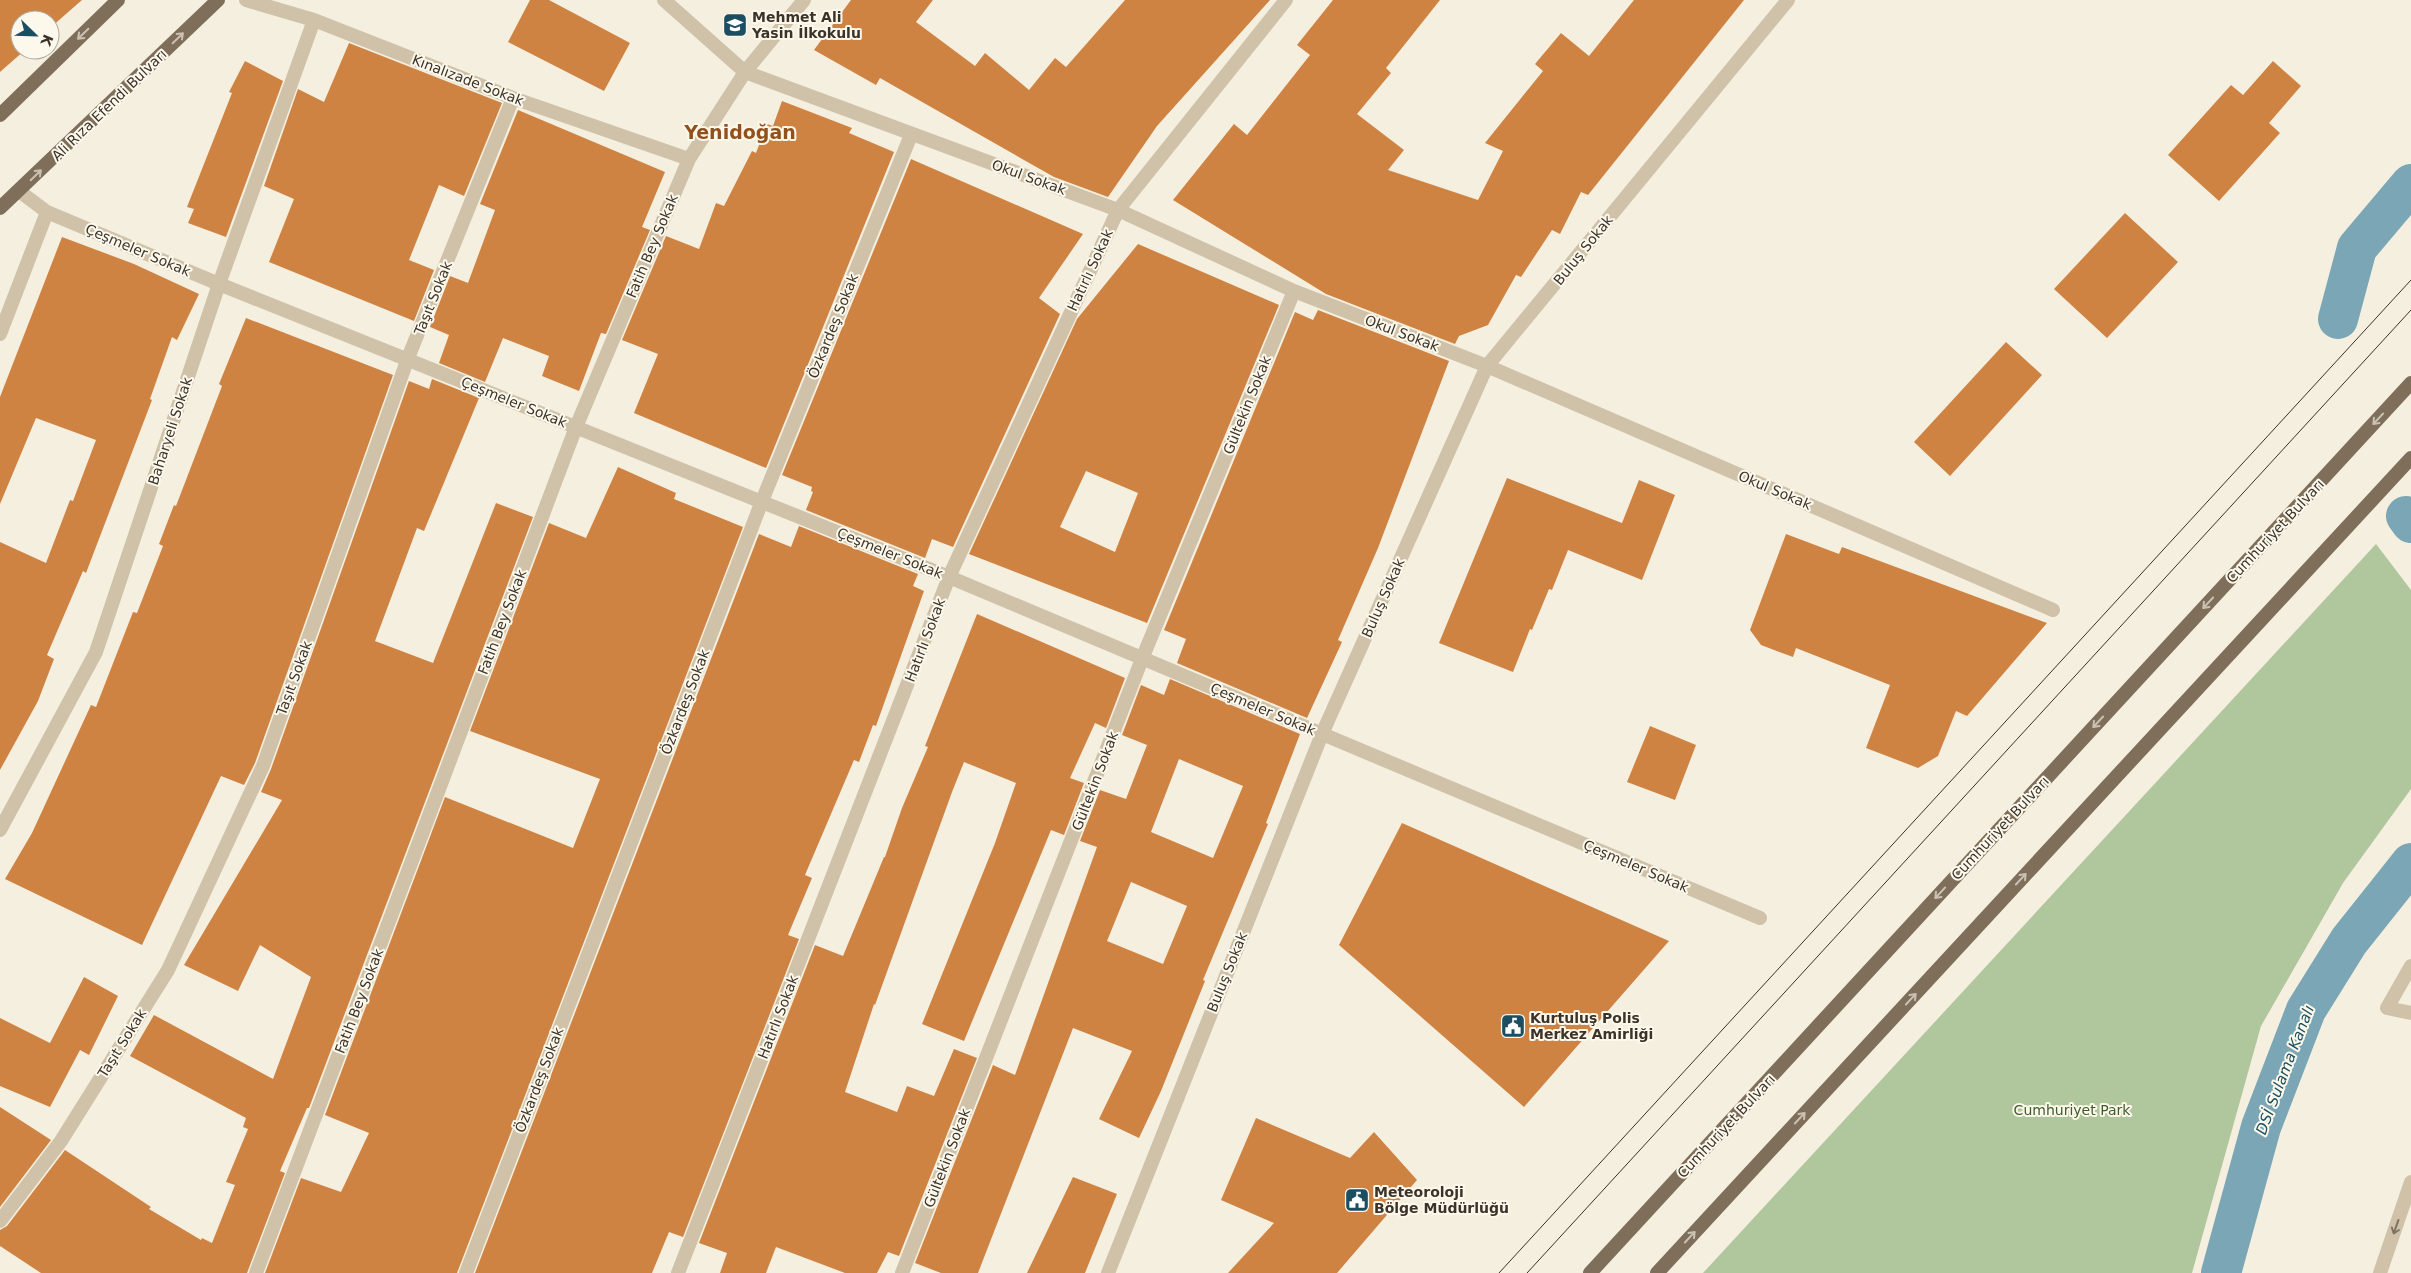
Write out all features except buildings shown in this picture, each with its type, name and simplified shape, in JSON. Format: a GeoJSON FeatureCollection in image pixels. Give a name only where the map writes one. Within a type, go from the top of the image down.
{"type":"FeatureCollection","features":[{"type":"Feature","properties":{"kind":"main road"},"geometry":{"type":"LineString","coordinates":[[0,115],[118,0]]}},
{"type":"Feature","properties":{"kind":"main road","name":"Ali Rıza Efendi Bulvarı"},"geometry":{"type":"LineString","coordinates":[[0,208],[218,0]]}},
{"type":"Feature","properties":{"kind":"main road","name":"Cumhuriyet Bulvarı"},"geometry":{"type":"LineString","coordinates":[[1590,1273],[2411,383]]}},
{"type":"Feature","properties":{"kind":"main road"},"geometry":{"type":"LineString","coordinates":[[1657,1273],[2411,458]]}},
{"type":"Feature","properties":{"kind":"street","name":"Kınalızade Sokak"},"geometry":{"type":"LineString","coordinates":[[246,0],[314,20],[513,98],[689,159]]}},
{"type":"Feature","properties":{"kind":"street"},"geometry":{"type":"LineString","coordinates":[[664,0],[745,72]]}},
{"type":"Feature","properties":{"kind":"street","name":"Fatih Bey Sokak"},"geometry":{"type":"LineString","coordinates":[[256,1273],[576,428],[689,159],[745,72],[804,0]]}},
{"type":"Feature","properties":{"kind":"street","name":"Hatırlı Sokak"},"geometry":{"type":"LineString","coordinates":[[678,1273],[949,577],[1118,210],[1286,0]]}},
{"type":"Feature","properties":{"kind":"street","name":"Buluş Sokak"},"geometry":{"type":"LineString","coordinates":[[1108,1273],[1322,734],[1487,366],[1788,0]]}},
{"type":"Feature","properties":{"kind":"street","name":"Baharyeli Sokak"},"geometry":{"type":"LineString","coordinates":[[0,830],[96,652],[219,284],[314,20]]}},
{"type":"Feature","properties":{"kind":"street","name":"Okul Sokak"},"geometry":{"type":"LineString","coordinates":[[745,72],[1118,210],[1294,291],[1487,366],[2053,610]]}},
{"type":"Feature","properties":{"kind":"street","name":"Taşıt Sokak"},"geometry":{"type":"LineString","coordinates":[[0,1220],[61,1141],[163,978],[263,766],[408,358],[513,98]]}},
{"type":"Feature","properties":{"kind":"street","name":"Özkardeş Sokak"},"geometry":{"type":"LineString","coordinates":[[466,1273],[762,501],[911,135]]}},
{"type":"Feature","properties":{"kind":"street","name":"Çeşmeler Sokak"},"geometry":{"type":"LineString","coordinates":[[19,191],[47,212],[219,284],[408,358],[576,428],[949,577],[1760,918]]}},
{"type":"Feature","properties":{"kind":"street"},"geometry":{"type":"LineString","coordinates":[[0,334],[47,212]]}},
{"type":"Feature","properties":{"kind":"street","name":"Gültekin Sokak"},"geometry":{"type":"LineString","coordinates":[[902,1273],[1142,659],[1294,291]]}},
{"type":"Feature","properties":{"kind":"street"},"geometry":{"type":"LineString","coordinates":[[2411,966],[2387,1008],[2411,1014]]}},
{"type":"Feature","properties":{"kind":"street"},"geometry":{"type":"LineString","coordinates":[[2380,1273],[2411,1182]]}},
{"type":"Feature","properties":{"kind":"green space","name":"Cumhuriyet Park"},"geometry":{"type":"Polygon","coordinates":[[[2376,544],[2411,590],[2411,789],[2343,883],[2261,1026],[2192,1273],[1703,1273],[2376,544]]]}},
{"type":"Feature","properties":{"kind":"waterway","name":"DSİ Sulama Kanalı"},"geometry":{"type":"LineString","coordinates":[[2338,319],[2357,248],[2411,184]]}},
{"type":"Feature","properties":{"kind":"waterway","name":"DSİ Sulama Kanalı"},"geometry":{"type":"LineString","coordinates":[[2406,516],[2411,523]]}},
{"type":"Feature","properties":{"kind":"waterway","name":"DSİ Sulama Kanalı"},"geometry":{"type":"LineString","coordinates":[[2221,1273],[2261,1127],[2306,1010],[2349,941],[2411,863]]}},
{"type":"Feature","properties":{"kind":"tram line"},"geometry":{"type":"LineString","coordinates":[[1499,1273],[2411,280]]}},
{"type":"Feature","properties":{"kind":"tram line"},"geometry":{"type":"LineString","coordinates":[[1527,1273],[2411,310]]}},
{"type":"Feature","properties":{"kind":"place","name":"Mehmet Ali Yasin İlkokulu"},"geometry":{"type":"Point","coordinates":[735,25]}},
{"type":"Feature","properties":{"kind":"place","name":"Kurtuluş Polis Merkez Amirliği"},"geometry":{"type":"Point","coordinates":[1513,1026]}},
{"type":"Feature","properties":{"kind":"place","name":"Meteoroloji Bölge Müdürlüğü"},"geometry":{"type":"Point","coordinates":[1357,1200]}},
{"type":"Feature","properties":{"kind":"district","name":"Yenidoğan"},"geometry":{"type":"Point","coordinates":[740,132]}}]}
